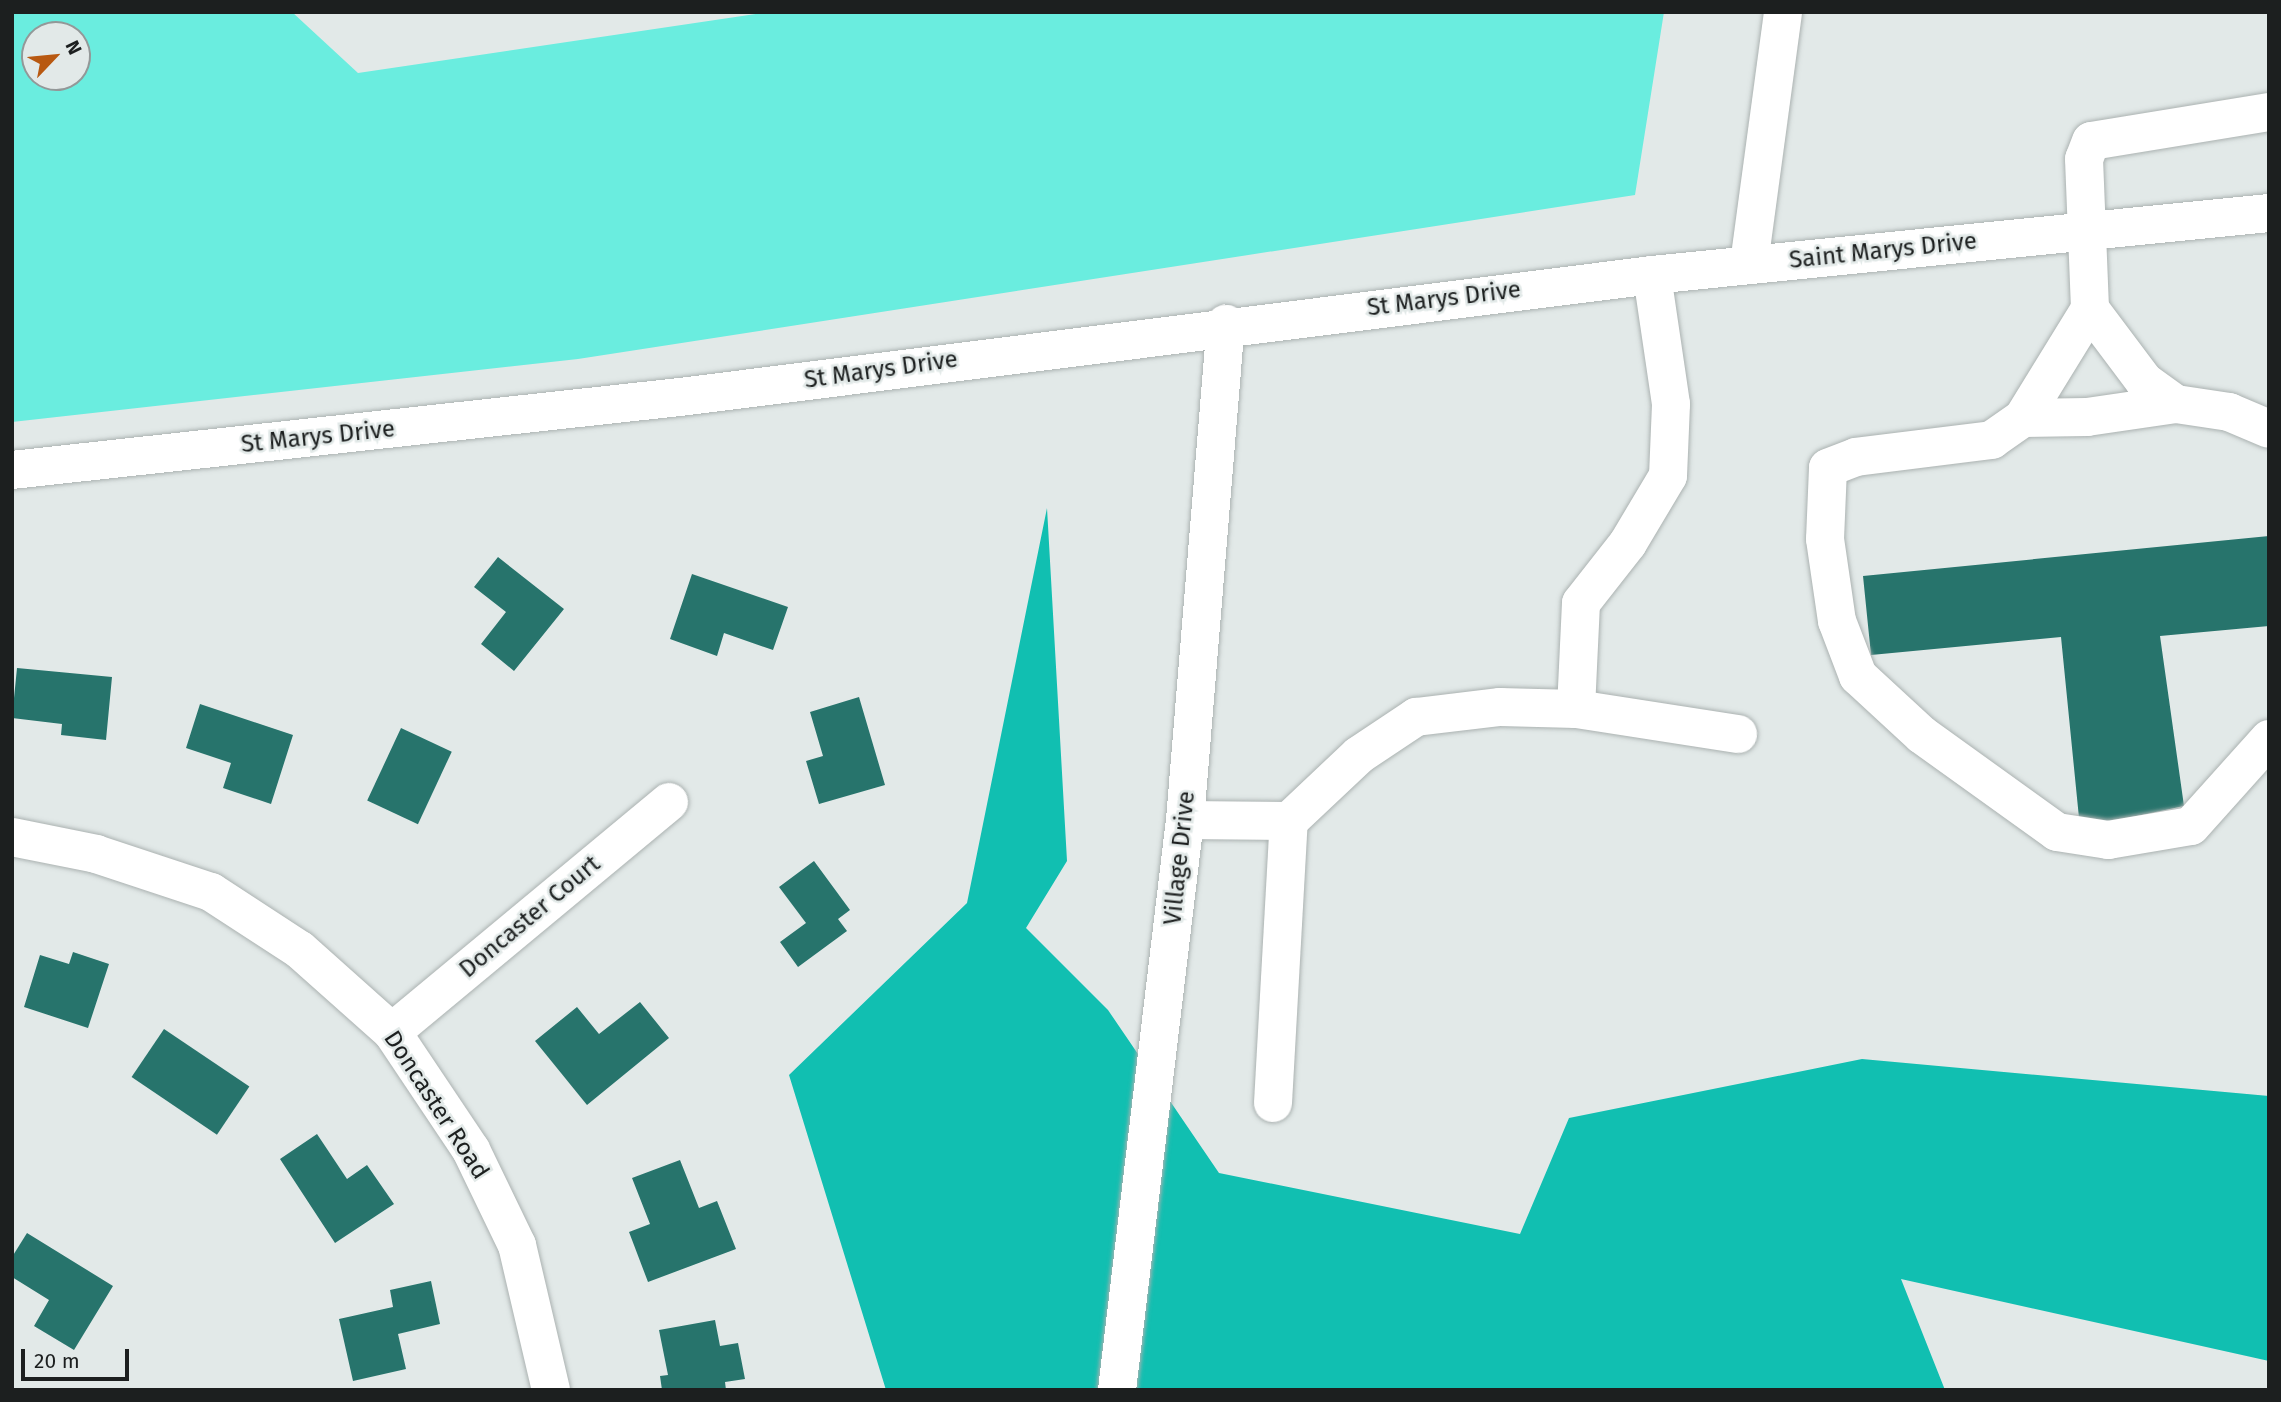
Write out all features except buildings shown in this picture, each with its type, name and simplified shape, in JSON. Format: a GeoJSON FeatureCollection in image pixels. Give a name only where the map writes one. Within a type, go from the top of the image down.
{"type":"FeatureCollection","features":[{"type":"Feature","properties":{"kind":"street"},"geometry":{"type":"LineString","coordinates":[[1749,264],[1783,12]]}},
{"type":"Feature","properties":{"kind":"street"},"geometry":{"type":"LineString","coordinates":[[2269,112],[2091,141],[2084,159],[2091,230],[2090,309],[2023,418],[1992,440],[1856,457],[1828,468],[1825,540],[1837,621],[1858,676],[1922,735],[2057,832],[2109,840],[2191,826],[2269,739]]}},
{"type":"Feature","properties":{"kind":"street","name":"Saint Marys Drive"},"geometry":{"type":"LineString","coordinates":[[1749,264],[2269,213]]}},
{"type":"Feature","properties":{"kind":"street","name":"St Marys Drive"},"geometry":{"type":"LineString","coordinates":[[12,470],[680,397],[1227,324],[1749,264]]}},
{"type":"Feature","properties":{"kind":"street"},"geometry":{"type":"LineString","coordinates":[[1576,709],[1581,603],[1628,543],[1668,476],[1671,404],[1652,275]]}},
{"type":"Feature","properties":{"kind":"street"},"geometry":{"type":"LineString","coordinates":[[2090,309],[2144,381],[2176,404]]}},
{"type":"Feature","properties":{"kind":"street","name":"Village Drive"},"geometry":{"type":"LineString","coordinates":[[1117,1390],[1185,820],[1227,324]]}},
{"type":"Feature","properties":{"kind":"street"},"geometry":{"type":"LineString","coordinates":[[2023,418],[2087,418],[2176,404],[2229,412],[2269,429]]}},
{"type":"Feature","properties":{"kind":"street"},"geometry":{"type":"LineString","coordinates":[[1273,1103],[1289,821],[1359,755],[1416,717],[1500,707],[1576,709],[1738,734]]}},
{"type":"Feature","properties":{"kind":"street","name":"Doncaster Court"},"geometry":{"type":"LineString","coordinates":[[392,1032],[668,802]]}},
{"type":"Feature","properties":{"kind":"street"},"geometry":{"type":"LineString","coordinates":[[1185,820],[1289,821]]}},
{"type":"Feature","properties":{"kind":"street","name":"Doncaster Road"},"geometry":{"type":"LineString","coordinates":[[12,838],[96,854],[212,892],[300,950],[392,1032],[471,1150],[517,1245],[551,1390]]}},
{"type":"Feature","properties":{"kind":"shaded area"},"geometry":{"type":"Polygon","coordinates":[[[12,12],[292,12],[358,73],[769,12],[1664,12],[1635,195],[578,359],[12,422],[12,12]]]}},
{"type":"Feature","properties":{"kind":"shaded area"},"geometry":{"type":"Polygon","coordinates":[[[1047,508],[1067,861],[1026,928],[1108,1010],[1219,1173],[1520,1234],[1569,1118],[1862,1059],[2269,1096],[2269,1361],[1901,1279],[1945,1390],[886,1390],[789,1075],[967,903],[1047,508]]]}}]}
